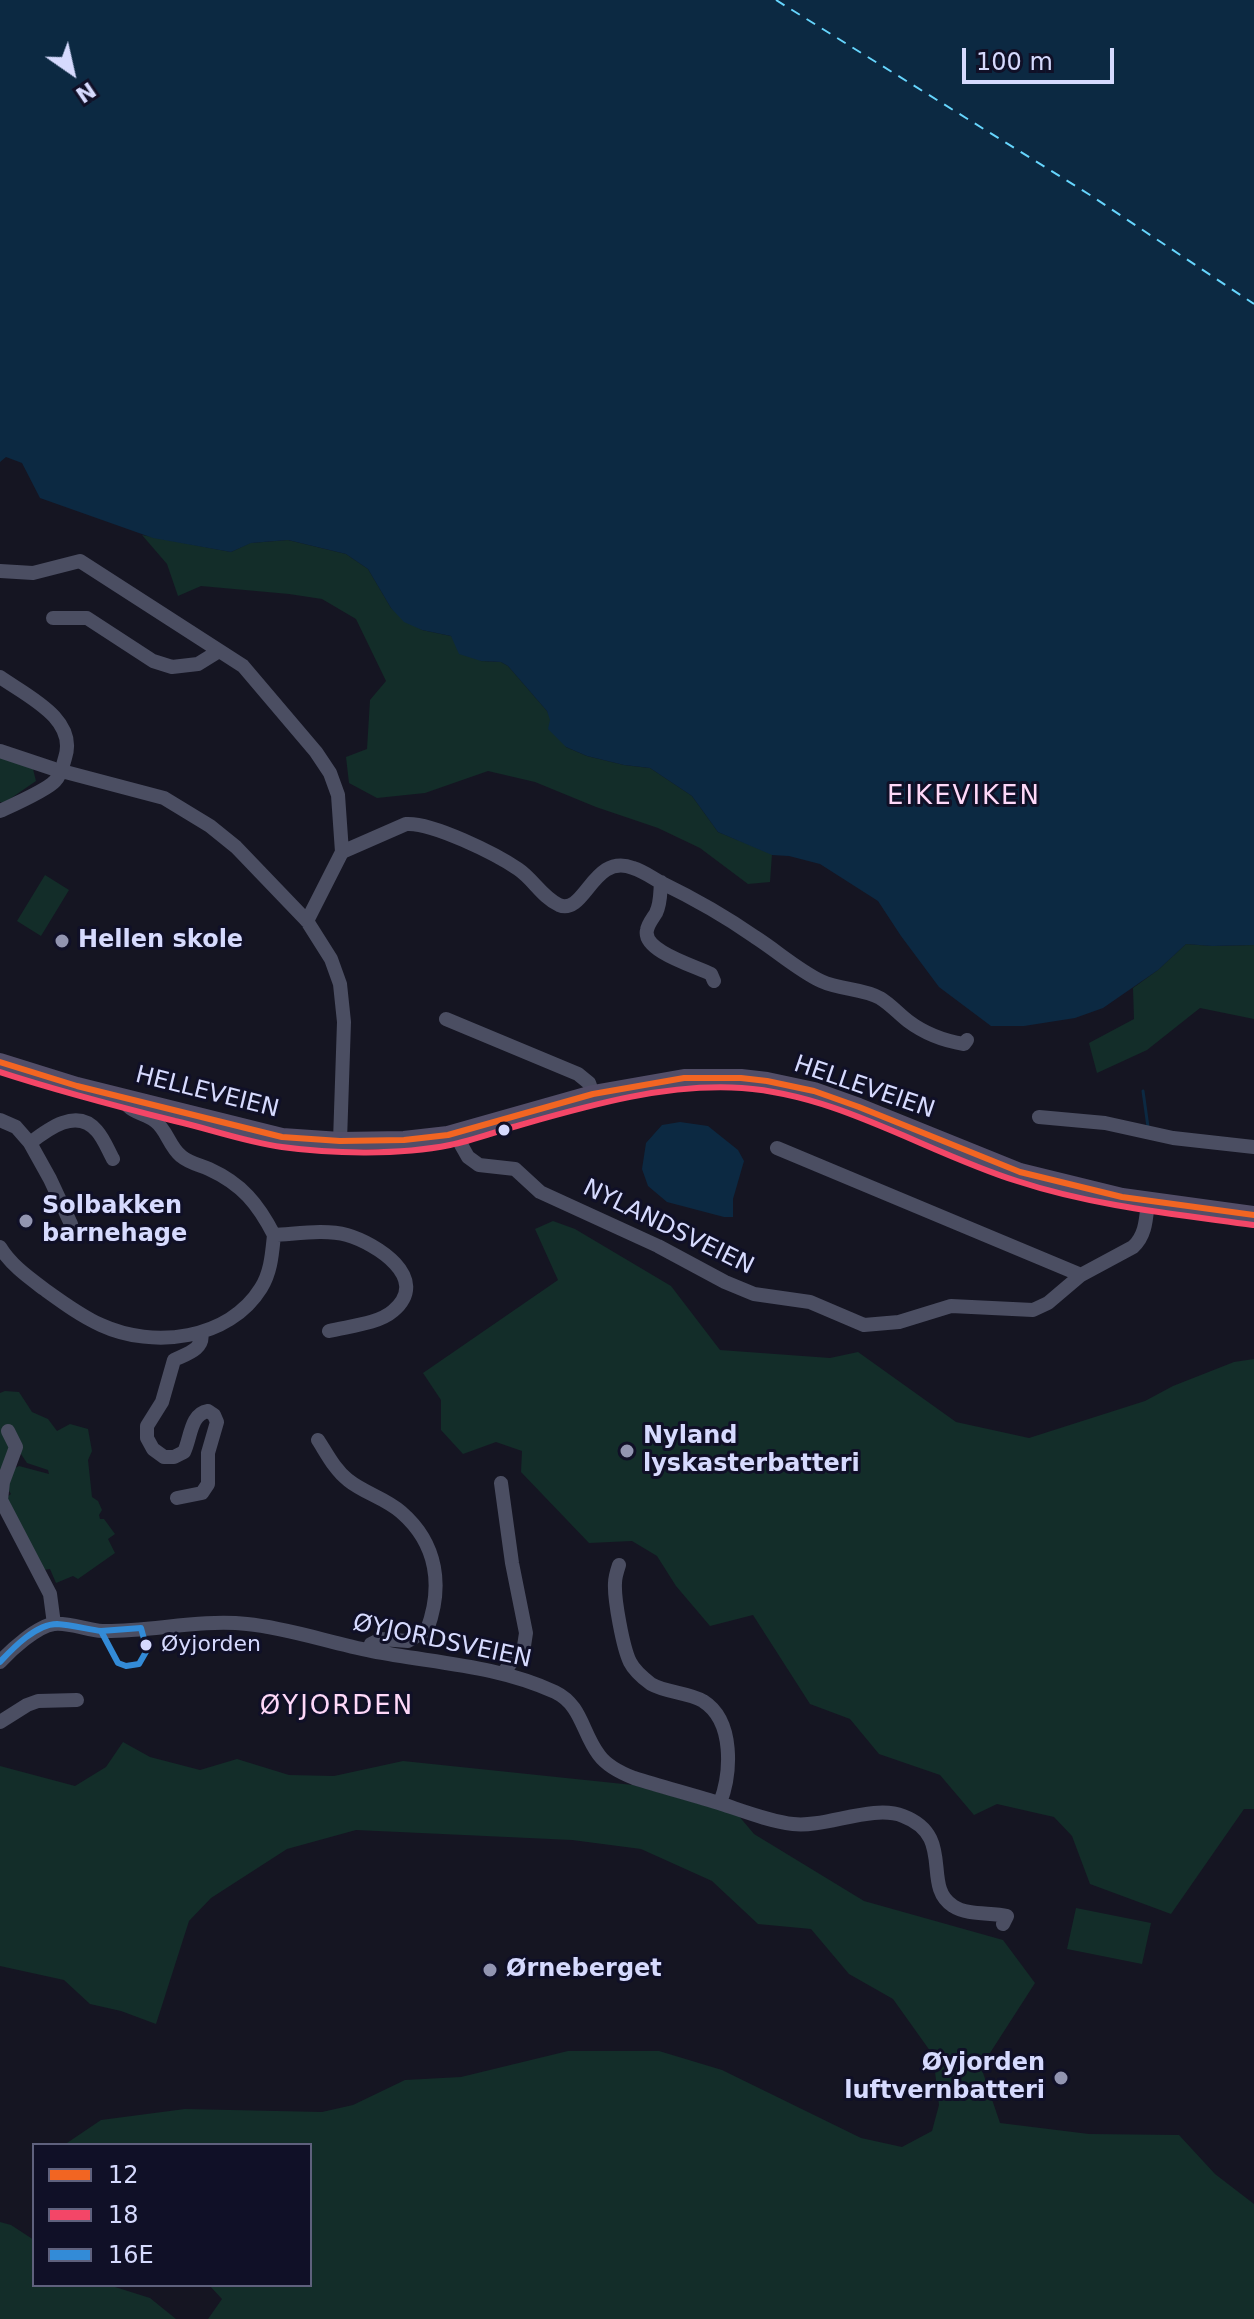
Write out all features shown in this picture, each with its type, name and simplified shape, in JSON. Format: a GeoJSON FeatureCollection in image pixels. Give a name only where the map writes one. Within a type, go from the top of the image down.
{"type":"FeatureCollection","features":[{"type":"Feature","properties":{"kind":"main road","name":"HELLEVEIEN"},"geometry":{"type":"LineString","coordinates":[[0,1062],[75,1085],[282,1137],[340,1141],[404,1140],[455,1134],[593,1094],[684,1078],[767,1081],[814,1091],[859,1107],[1020,1172],[1122,1197],[1254,1215]]}},
{"type":"Feature","properties":{"kind":"street"},"geometry":{"type":"LineString","coordinates":[[0,571],[33,573],[80,561],[243,666],[316,752],[330,773],[338,795],[342,852],[307,921]]}},
{"type":"Feature","properties":{"kind":"street"},"geometry":{"type":"LineString","coordinates":[[53,618],[87,618],[153,661],[172,667],[198,664],[219,651]]}},
{"type":"Feature","properties":{"kind":"street"},"geometry":{"type":"LineString","coordinates":[[0,677],[56,717],[64,730],[68,748],[57,770],[55,782],[0,811]]}},
{"type":"Feature","properties":{"kind":"street"},"geometry":{"type":"LineString","coordinates":[[0,751],[57,770],[164,798],[210,826],[236,847],[307,921],[331,959],[340,984],[344,1022],[340,1141]]}},
{"type":"Feature","properties":{"kind":"street"},"geometry":{"type":"LineString","coordinates":[[342,852],[417,823],[464,841],[518,869],[545,895],[562,906],[571,906],[602,871],[614,865],[635,868],[725,917],[823,982],[877,997],[924,1031],[958,1043],[964,1044],[967,1040]]}},
{"type":"Feature","properties":{"kind":"street"},"geometry":{"type":"LineString","coordinates":[[661,882],[659,906],[646,937],[660,951],[711,974],[714,981]]}},
{"type":"Feature","properties":{"kind":"street"},"geometry":{"type":"LineString","coordinates":[[877,997],[878,1004],[909,1030],[948,1047]]}},
{"type":"Feature","properties":{"kind":"street"},"geometry":{"type":"LineString","coordinates":[[446,1019],[578,1074],[589,1083],[593,1094]]}},
{"type":"Feature","properties":{"kind":"street"},"geometry":{"type":"LineString","coordinates":[[0,1247],[26,1275],[62,1303],[101,1325],[138,1337],[158,1339],[201,1333],[236,1314],[261,1289],[270,1270],[274,1235],[248,1194],[228,1179],[181,1156],[160,1124],[149,1116],[133,1111],[128,1106],[128,1099]]}},
{"type":"Feature","properties":{"kind":"street"},"geometry":{"type":"LineString","coordinates":[[1039,1117],[1105,1123],[1173,1138],[1254,1147]]}},
{"type":"Feature","properties":{"kind":"street"},"geometry":{"type":"LineString","coordinates":[[0,1120],[16,1127],[30,1143],[71,1224]]}},
{"type":"Feature","properties":{"kind":"street"},"geometry":{"type":"LineString","coordinates":[[30,1143],[66,1121],[77,1120],[94,1127],[113,1159]]}},
{"type":"Feature","properties":{"kind":"street","name":"NYLANDSVEIEN"},"geometry":{"type":"LineString","coordinates":[[455,1134],[463,1151],[473,1162],[484,1167],[515,1169],[540,1192],[658,1246],[741,1289],[770,1298],[810,1302],[864,1325],[899,1322],[951,1306],[1033,1310],[1048,1303],[1081,1275],[1133,1247],[1144,1231],[1148,1201]]}},
{"type":"Feature","properties":{"kind":"street"},"geometry":{"type":"LineString","coordinates":[[777,1148],[1081,1275]]}},
{"type":"Feature","properties":{"kind":"street"},"geometry":{"type":"LineString","coordinates":[[274,1235],[344,1234],[373,1245],[392,1259],[403,1274],[403,1298],[394,1311],[378,1319],[329,1331]]}},
{"type":"Feature","properties":{"kind":"street"},"geometry":{"type":"LineString","coordinates":[[177,1498],[202,1493],[208,1484],[208,1453],[217,1422],[208,1411],[196,1416],[190,1441],[184,1452],[174,1457],[164,1457],[153,1449],[147,1438],[147,1426],[162,1402],[174,1360],[200,1345],[201,1333]]}},
{"type":"Feature","properties":{"kind":"street"},"geometry":{"type":"LineString","coordinates":[[0,1662],[13,1648],[54,1624],[50,1594],[1,1500],[3,1482],[16,1447],[8,1431]]}},
{"type":"Feature","properties":{"kind":"street"},"geometry":{"type":"LineString","coordinates":[[318,1440],[348,1481],[400,1511],[425,1543],[433,1564],[437,1584],[435,1609],[427,1630],[408,1641],[381,1639],[371,1644],[371,1651]]}},
{"type":"Feature","properties":{"kind":"street"},"geometry":{"type":"LineString","coordinates":[[501,1483],[526,1633],[524,1646],[503,1673]]}},
{"type":"Feature","properties":{"kind":"street"},"geometry":{"type":"LineString","coordinates":[[619,1565],[615,1584],[630,1662],[649,1683],[704,1702],[716,1714],[721,1725],[728,1760],[720,1803]]}},
{"type":"Feature","properties":{"kind":"street","name":"ØYJORDSVEIEN"},"geometry":{"type":"LineString","coordinates":[[54,1624],[101,1631],[203,1623],[246,1624],[371,1651],[503,1673],[568,1700],[576,1708],[599,1756],[621,1772],[768,1819],[797,1824],[891,1813],[918,1823],[931,1839],[939,1885],[952,1906],[1007,1916],[1003,1924]]}},
{"type":"Feature","properties":{"kind":"street"},"geometry":{"type":"LineString","coordinates":[[0,1722],[38,1701],[77,1700]]}},
{"type":"Feature","properties":{"kind":"green space"},"geometry":{"type":"Polygon","coordinates":[[[142,535],[231,552],[250,543],[288,540],[346,554],[368,569],[391,608],[422,630],[451,636],[481,661],[501,662],[508,666],[547,711],[566,747],[587,756],[650,768],[692,796],[718,832],[772,854],[770,882],[748,884],[700,848],[658,828],[535,782],[488,771],[425,793],[377,798],[349,783],[346,757],[367,749],[370,700],[386,681],[356,619],[322,599],[289,594],[201,586],[178,596],[167,564],[142,535]]]}},
{"type":"Feature","properties":{"kind":"green space"},"geometry":{"type":"Polygon","coordinates":[[[0,757],[33,769],[36,781],[4,803],[0,802],[0,757]]]}},
{"type":"Feature","properties":{"kind":"green space"},"geometry":{"type":"Polygon","coordinates":[[[45,875],[69,890],[41,936],[17,921],[45,875]]]}},
{"type":"Feature","properties":{"kind":"green space"},"geometry":{"type":"Polygon","coordinates":[[[1186,944],[1254,945],[1254,1019],[1200,1008],[1147,1050],[1097,1073],[1089,1043],[1134,1019],[1133,988],[1186,944]]]}},
{"type":"Feature","properties":{"kind":"green space"},"geometry":{"type":"Polygon","coordinates":[[[553,1221],[575,1229],[671,1286],[720,1350],[830,1358],[858,1352],[956,1422],[1029,1438],[1145,1401],[1173,1386],[1234,1362],[1254,1359],[1254,1809],[1244,1809],[1171,1914],[1090,1884],[1072,1836],[1054,1817],[997,1804],[974,1815],[940,1775],[879,1754],[850,1719],[810,1704],[753,1615],[710,1626],[676,1586],[657,1556],[632,1541],[589,1543],[521,1472],[522,1451],[496,1442],[463,1454],[441,1430],[441,1400],[423,1373],[558,1280],[535,1229],[553,1221]]]}},
{"type":"Feature","properties":{"kind":"green space"},"geometry":{"type":"Polygon","coordinates":[[[19,1392],[32,1412],[48,1419],[57,1431],[70,1424],[88,1429],[92,1451],[88,1460],[92,1497],[102,1510],[100,1519],[104,1519],[115,1534],[108,1539],[115,1553],[78,1579],[73,1576],[56,1583],[50,1569],[43,1570],[4,1499],[11,1494],[5,1485],[11,1470],[19,1466],[49,1474],[48,1470],[27,1463],[10,1446],[0,1473],[0,1393],[19,1392]]]}},
{"type":"Feature","properties":{"kind":"green space"},"geometry":{"type":"Polygon","coordinates":[[[123,1742],[150,1757],[200,1770],[237,1759],[289,1775],[334,1776],[403,1761],[633,1785],[738,1815],[754,1834],[864,1901],[1003,1940],[1035,1983],[981,2067],[1000,2123],[1089,2134],[1179,2135],[1215,2174],[1254,2204],[1254,2319],[208,2319],[222,2299],[211,2287],[312,2287],[312,2143],[67,2143],[101,2120],[185,2109],[322,2112],[353,2105],[405,2080],[461,2077],[568,2051],[659,2051],[722,2070],[861,2138],[902,2147],[932,2131],[939,2105],[933,2055],[893,1999],[849,1974],[811,1929],[758,1924],[712,1881],[641,1849],[572,1840],[356,1830],[287,1849],[211,1898],[189,1921],[156,2024],[90,2004],[64,1980],[0,1966],[0,1766],[75,1786],[106,1767],[123,1742]]]}},
{"type":"Feature","properties":{"kind":"green space"},"geometry":{"type":"Polygon","coordinates":[[[1076,1908],[1151,1923],[1142,1964],[1067,1949],[1076,1908]]]}},
{"type":"Feature","properties":{"kind":"green space"},"geometry":{"type":"Polygon","coordinates":[[[0,2222],[11,2225],[32,2239],[32,2287],[115,2287],[150,2298],[176,2319],[0,2319],[0,2222]]]}},
{"type":"Feature","properties":{"kind":"water"},"geometry":{"type":"Polygon","coordinates":[[[0,0],[1254,0],[1254,945],[1186,944],[1158,970],[1103,1008],[1075,1018],[1024,1026],[991,1026],[939,987],[878,901],[820,864],[772,855],[718,832],[692,796],[650,768],[587,756],[566,747],[548,729],[550,720],[547,711],[508,666],[459,654],[451,636],[422,630],[404,622],[391,608],[368,569],[346,554],[288,540],[251,543],[231,552],[153,538],[40,498],[22,463],[6,457],[0,462],[0,0]]]}},
{"type":"Feature","properties":{"kind":"water"},"geometry":{"type":"Polygon","coordinates":[[[680,1122],[708,1126],[738,1150],[744,1161],[733,1199],[733,1217],[667,1202],[648,1186],[642,1169],[646,1143],[662,1125],[680,1122]]]}},
{"type":"Feature","properties":{"kind":"waterway"},"geometry":{"type":"LineString","coordinates":[[1143,1091],[1148,1127]]}},
{"type":"Feature","properties":{"kind":"ferry route"},"geometry":{"type":"LineString","coordinates":[[776,0],[1090,195],[1254,304]]}},
{"type":"Feature","properties":{"kind":"transit line","name":"12"},"geometry":{"type":"LineString","coordinates":[[0,1062],[77,1086],[282,1137],[340,1141],[404,1140],[448,1135],[593,1094],[684,1078],[767,1081],[814,1091],[859,1107],[1020,1172],[1122,1197],[1254,1215]]}},
{"type":"Feature","properties":{"kind":"transit line","name":"18"},"geometry":{"type":"LineString","coordinates":[[0,1072],[255,1142],[344,1152],[431,1148],[626,1098],[684,1089],[742,1088],[813,1101],[882,1126],[983,1169],[1046,1190],[1134,1208],[1253,1225]]}},
{"type":"Feature","properties":{"kind":"transit line","name":"16E"},"geometry":{"type":"LineString","coordinates":[[0,1662],[26,1638],[49,1625],[101,1631]]}},
{"type":"Feature","properties":{"kind":"transit line","name":"16E"},"geometry":{"type":"LineString","coordinates":[[141,1628],[147,1650],[139,1664],[126,1666],[118,1663],[101,1631],[141,1628]]}},
{"type":"Feature","properties":{"kind":"place","name":"Hellen skole"},"geometry":{"type":"Point","coordinates":[62,941]}},
{"type":"Feature","properties":{"kind":"place","name":"Solbakken barnehage"},"geometry":{"type":"Point","coordinates":[26,1221]}},
{"type":"Feature","properties":{"kind":"place","name":"Nyland lyskasterbatteri"},"geometry":{"type":"Point","coordinates":[627,1451]}},
{"type":"Feature","properties":{"kind":"place","name":"Øyjorden"},"geometry":{"type":"Point","coordinates":[146,1645]}},
{"type":"Feature","properties":{"kind":"place","name":"Ørneberget"},"geometry":{"type":"Point","coordinates":[490,1970]}},
{"type":"Feature","properties":{"kind":"place","name":"Øyjorden luftvernbatteri"},"geometry":{"type":"Point","coordinates":[1061,2078]}},
{"type":"Feature","properties":{"kind":"district","name":"EIKEVIKEN"},"geometry":{"type":"Point","coordinates":[964,797]}},
{"type":"Feature","properties":{"kind":"district","name":"ØYJORDEN"},"geometry":{"type":"Point","coordinates":[337,1707]}}]}
